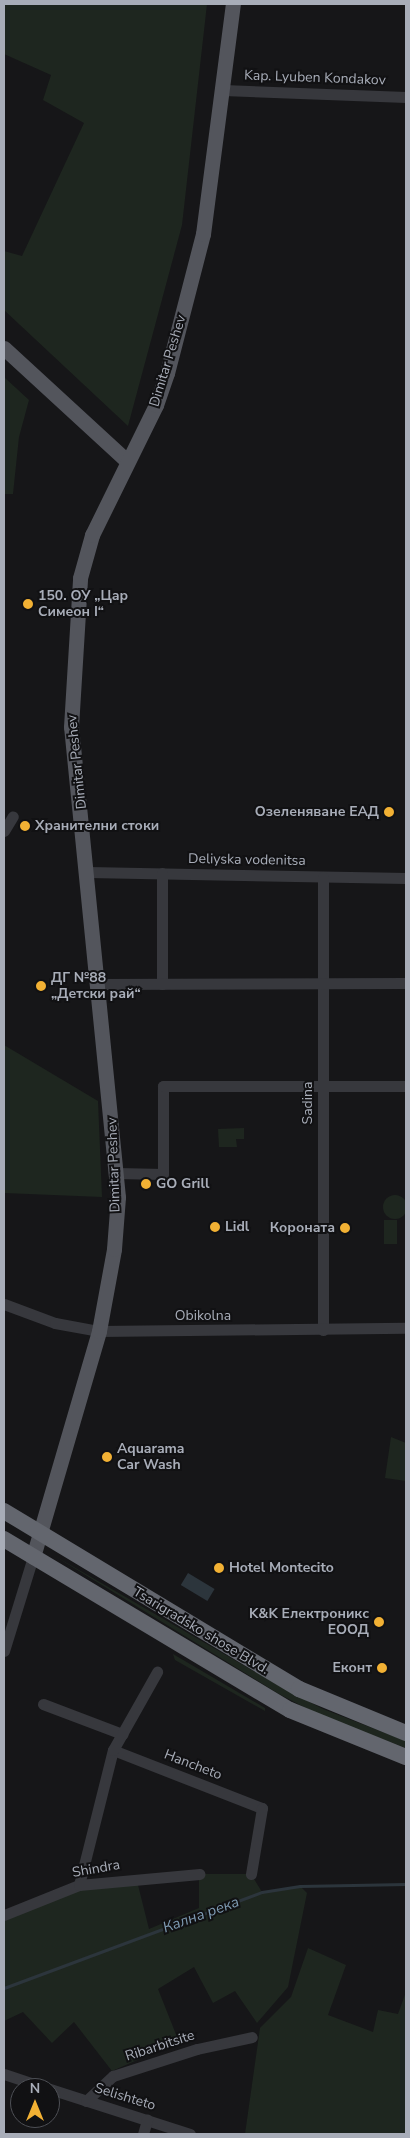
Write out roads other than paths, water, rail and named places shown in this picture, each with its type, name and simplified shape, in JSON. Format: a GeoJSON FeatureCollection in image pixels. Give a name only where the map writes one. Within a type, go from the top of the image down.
{"type":"FeatureCollection","features":[{"type":"Feature","properties":{"kind":"highway","name":"Tsarigradsko shose Blvd."},"geometry":{"type":"LineString","coordinates":[[4,1512],[299,1689],[406,1733]]}},
{"type":"Feature","properties":{"kind":"highway","name":"Tsarigradsko shose Blvd."},"geometry":{"type":"LineString","coordinates":[[4,1539],[290,1710],[406,1757]]}},
{"type":"Feature","properties":{"kind":"main road","name":"Dimitar Peshev"},"geometry":{"type":"LineString","coordinates":[[34,1557],[99,1331],[114,1249],[117,1173],[88,872],[71,727],[80,578],[92,535],[167,373],[203,234],[233,4]]}},
{"type":"Feature","properties":{"kind":"main road"},"geometry":{"type":"LineString","coordinates":[[4,348],[127,461]]}},
{"type":"Feature","properties":{"kind":"street","name":"Kap. Lyuben Kondakov"},"geometry":{"type":"LineString","coordinates":[[223,90],[406,97]]}},
{"type":"Feature","properties":{"kind":"street"},"geometry":{"type":"LineString","coordinates":[[4,831],[13,816]]}},
{"type":"Feature","properties":{"kind":"street","name":"Deliyska vodenitsa"},"geometry":{"type":"LineString","coordinates":[[88,872],[406,878]]}},
{"type":"Feature","properties":{"kind":"street"},"geometry":{"type":"LineString","coordinates":[[162,873],[162,984]]}},
{"type":"Feature","properties":{"kind":"street","name":"Sadina"},"geometry":{"type":"LineString","coordinates":[[323,877],[323,1330]]}},
{"type":"Feature","properties":{"kind":"street"},"geometry":{"type":"LineString","coordinates":[[98,984],[406,983]]}},
{"type":"Feature","properties":{"kind":"street"},"geometry":{"type":"LineString","coordinates":[[117,1173],[163,1174],[163,1086],[406,1086]]}},
{"type":"Feature","properties":{"kind":"street","name":"Obikolna"},"geometry":{"type":"LineString","coordinates":[[4,1304],[54,1323],[99,1331],[406,1328]]}},
{"type":"Feature","properties":{"kind":"street"},"geometry":{"type":"LineString","coordinates":[[4,1652],[34,1557]]}},
{"type":"Feature","properties":{"kind":"street"},"geometry":{"type":"LineString","coordinates":[[79,1886],[113,1750],[157,1672]]}},
{"type":"Feature","properties":{"kind":"street"},"geometry":{"type":"LineString","coordinates":[[43,1704],[122,1734]]}},
{"type":"Feature","properties":{"kind":"street","name":"Hancheto"},"geometry":{"type":"LineString","coordinates":[[113,1750],[262,1808],[251,1874]]}},
{"type":"Feature","properties":{"kind":"street","name":"Shindra"},"geometry":{"type":"LineString","coordinates":[[4,1915],[79,1886],[199,1874]]}},
{"type":"Feature","properties":{"kind":"street","name":"Ribarbitsite"},"geometry":{"type":"LineString","coordinates":[[86,2101],[113,2076],[197,2049],[252,2037]]}},
{"type":"Feature","properties":{"kind":"street"},"geometry":{"type":"LineString","coordinates":[[4,2074],[16,2078]]}},
{"type":"Feature","properties":{"kind":"street","name":"Selishteto"},"geometry":{"type":"LineString","coordinates":[[60,2092],[190,2134]]}},
{"type":"Feature","properties":{"kind":"street"},"geometry":{"type":"LineString","coordinates":[[144,2134],[147,2120]]}},
{"type":"Feature","properties":{"kind":"waterway","name":"Кална река"},"geometry":{"type":"LineString","coordinates":[[4,1988],[262,1892],[300,1886],[406,1884]]}},
{"type":"Feature","properties":{"kind":"place","name":"150. ОУ „Цар Симеон I“"},"geometry":{"type":"Point","coordinates":[28,604]}},
{"type":"Feature","properties":{"kind":"place","name":"Озеленяване ЕАД"},"geometry":{"type":"Point","coordinates":[389,812]}},
{"type":"Feature","properties":{"kind":"place","name":"Хранителни стоки"},"geometry":{"type":"Point","coordinates":[25,826]}},
{"type":"Feature","properties":{"kind":"place","name":"ДГ №88 „Детски рай“"},"geometry":{"type":"Point","coordinates":[41,986]}},
{"type":"Feature","properties":{"kind":"place","name":"GO Grill"},"geometry":{"type":"Point","coordinates":[146,1184]}},
{"type":"Feature","properties":{"kind":"place","name":"Lidl"},"geometry":{"type":"Point","coordinates":[215,1227]}},
{"type":"Feature","properties":{"kind":"place","name":"Короната"},"geometry":{"type":"Point","coordinates":[345,1228]}},
{"type":"Feature","properties":{"kind":"place","name":"Aquarama Car Wash"},"geometry":{"type":"Point","coordinates":[107,1457]}},
{"type":"Feature","properties":{"kind":"place","name":"Hotel Montecito"},"geometry":{"type":"Point","coordinates":[219,1568]}},
{"type":"Feature","properties":{"kind":"place","name":"K&K Електроникс ЕООД"},"geometry":{"type":"Point","coordinates":[379,1622]}},
{"type":"Feature","properties":{"kind":"place","name":"Еконт"},"geometry":{"type":"Point","coordinates":[382,1668]}}]}
